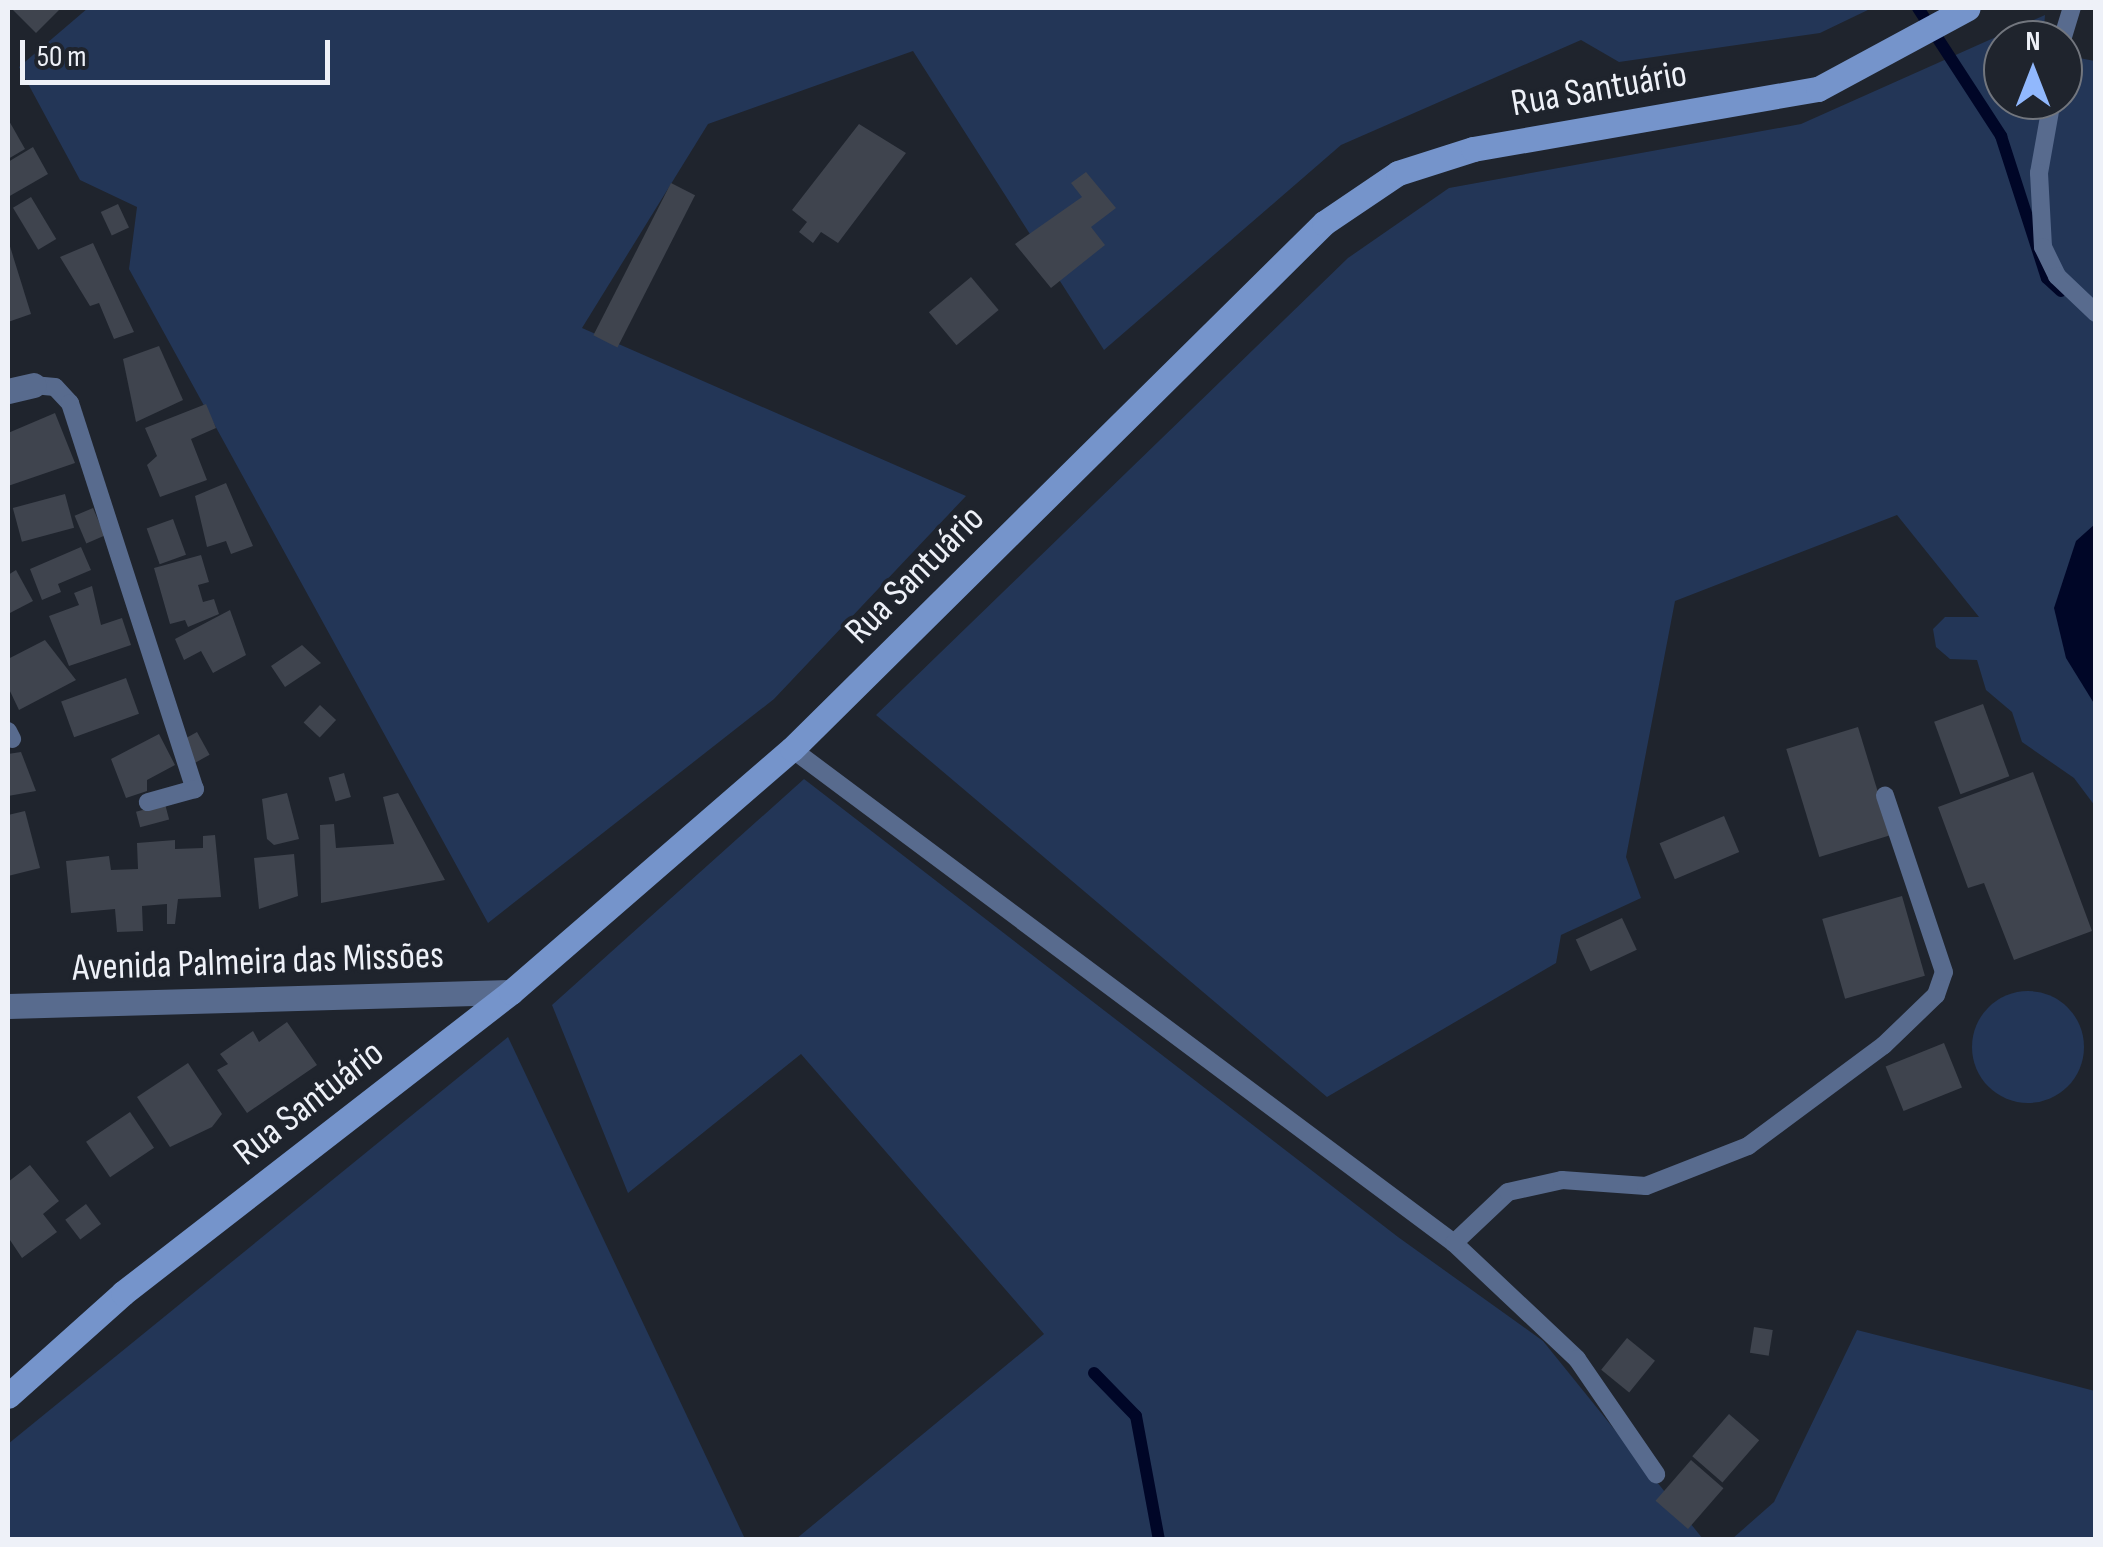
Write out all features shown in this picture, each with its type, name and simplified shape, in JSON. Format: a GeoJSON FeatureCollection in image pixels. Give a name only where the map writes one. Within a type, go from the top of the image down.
{"type":"FeatureCollection","features":[{"type":"Feature","properties":{"kind":"street","name":"Rua Santuário"},"geometry":{"type":"LineString","coordinates":[[8,1396],[123,1293],[512,992],[792,749],[1324,223],[1398,173],[1473,149],[1818,89],[1968,8]]}},
{"type":"Feature","properties":{"kind":"street","name":"Avenida Palmeira das Missões"},"geometry":{"type":"LineString","coordinates":[[8,1006],[512,992]]}},
{"type":"Feature","properties":{"kind":"lane"},"geometry":{"type":"LineString","coordinates":[[2048,120],[2039,173],[2043,247],[2057,276],[2096,313]]}},
{"type":"Feature","properties":{"kind":"lane"},"geometry":{"type":"LineString","coordinates":[[20,388],[55,387],[70,403],[196,789],[148,802]]}},
{"type":"Feature","properties":{"kind":"lane"},"geometry":{"type":"LineString","coordinates":[[792,749],[1454,1243],[1577,1359],[1656,1474]]}},
{"type":"Feature","properties":{"kind":"lane"},"geometry":{"type":"LineString","coordinates":[[1454,1243],[1508,1192],[1562,1180],[1646,1186],[1748,1146],[1884,1045],[1936,995],[1944,972],[1885,796]]}},
{"type":"Feature","properties":{"kind":"shaded area"},"geometry":{"type":"Polygon","coordinates":[[[88,8],[1872,8],[1820,33],[1619,62],[1581,40],[1341,145],[1104,350],[913,51],[708,124],[582,328],[966,496],[774,699],[488,923],[129,269],[137,207],[80,180],[19,67],[88,8]]]}},
{"type":"Feature","properties":{"kind":"shaded area"},"geometry":{"type":"Polygon","coordinates":[[[1983,43],[1983,120],[2083,120],[2083,59],[2095,61],[2095,806],[2074,778],[2022,742],[2012,712],[1986,690],[1977,660],[1950,659],[1936,647],[1933,629],[1945,617],[1979,617],[1897,515],[1675,601],[1626,857],[1641,898],[1561,935],[1556,963],[1327,1097],[876,715],[1348,258],[1449,188],[1801,124],[1983,43]]]}},
{"type":"Feature","properties":{"kind":"shaded area"},"geometry":{"type":"Polygon","coordinates":[[[2095,524],[2095,705],[2066,658],[2054,608],[2076,541],[2095,524]]]}},
{"type":"Feature","properties":{"kind":"shaded area"},"geometry":{"type":"Polygon","coordinates":[[[804,779],[1398,1237],[1543,1341],[1703,1539],[796,1539],[1044,1334],[801,1054],[628,1193],[552,1005],[804,779]]]}},
{"type":"Feature","properties":{"kind":"shaded area"},"geometry":{"type":"Polygon","coordinates":[[[2028,991],[2049,995],[2068,1007],[2080,1026],[2084,1047],[2080,1068],[2068,1087],[2049,1099],[2028,1103],[2007,1099],[1988,1087],[1976,1068],[1972,1047],[1976,1026],[1988,1007],[2007,995],[2028,991]]]}},
{"type":"Feature","properties":{"kind":"shaded area"},"geometry":{"type":"Polygon","coordinates":[[[508,1037],[745,1539],[8,1539],[8,1444],[508,1037]]]}},
{"type":"Feature","properties":{"kind":"shaded area"},"geometry":{"type":"Polygon","coordinates":[[[1857,1330],[2095,1391],[2095,1539],[1732,1539],[1774,1502],[1857,1330]]]}},
{"type":"Feature","properties":{"kind":"building"},"geometry":{"type":"Polygon","coordinates":[[[11,8],[61,8],[36,33],[11,8]]]}},
{"type":"Feature","properties":{"kind":"building"},"geometry":{"type":"Polygon","coordinates":[[[8,119],[25,149],[8,159],[8,119]]]}},
{"type":"Feature","properties":{"kind":"building"},"geometry":{"type":"Polygon","coordinates":[[[859,124],[906,153],[838,243],[821,232],[813,243],[799,232],[807,222],[792,210],[859,124]]]}},
{"type":"Feature","properties":{"kind":"building"},"geometry":{"type":"Polygon","coordinates":[[[33,147],[48,174],[8,197],[8,162],[33,147]]]}},
{"type":"Feature","properties":{"kind":"building"},"geometry":{"type":"Polygon","coordinates":[[[1086,172],[1116,208],[1091,227],[1105,245],[1051,288],[1015,244],[1082,197],[1071,183],[1086,172]]]}},
{"type":"Feature","properties":{"kind":"building"},"geometry":{"type":"Polygon","coordinates":[[[671,183],[695,195],[617,348],[593,335],[671,183]]]}},
{"type":"Feature","properties":{"kind":"building"},"geometry":{"type":"Polygon","coordinates":[[[31,197],[56,239],[38,250],[13,208],[31,197]]]}},
{"type":"Feature","properties":{"kind":"building"},"geometry":{"type":"Polygon","coordinates":[[[118,204],[129,228],[112,236],[101,212],[118,204]]]}},
{"type":"Feature","properties":{"kind":"building"},"geometry":{"type":"Polygon","coordinates":[[[8,240],[31,314],[8,322],[8,240]]]}},
{"type":"Feature","properties":{"kind":"building"},"geometry":{"type":"Polygon","coordinates":[[[93,243],[134,332],[114,339],[99,303],[90,306],[60,257],[93,243]]]}},
{"type":"Feature","properties":{"kind":"building"},"geometry":{"type":"Polygon","coordinates":[[[971,277],[999,310],[957,345],[929,312],[971,277]]]}},
{"type":"Feature","properties":{"kind":"building"},"geometry":{"type":"Polygon","coordinates":[[[159,346],[183,400],[136,422],[123,359],[159,346]]]}},
{"type":"Feature","properties":{"kind":"building"},"geometry":{"type":"Polygon","coordinates":[[[206,404],[216,428],[191,439],[207,480],[160,497],[147,465],[157,456],[145,428],[206,404]]]}},
{"type":"Feature","properties":{"kind":"building"},"geometry":{"type":"Polygon","coordinates":[[[55,413],[75,463],[8,486],[8,433],[55,413]]]}},
{"type":"Feature","properties":{"kind":"building"},"geometry":{"type":"Polygon","coordinates":[[[226,483],[253,546],[231,554],[226,541],[207,547],[195,496],[226,483]]]}},
{"type":"Feature","properties":{"kind":"building"},"geometry":{"type":"Polygon","coordinates":[[[65,494],[74,528],[22,542],[13,508],[65,494]]]}},
{"type":"Feature","properties":{"kind":"building"},"geometry":{"type":"Polygon","coordinates":[[[93,508],[105,536],[86,543],[75,516],[93,508]]]}},
{"type":"Feature","properties":{"kind":"building"},"geometry":{"type":"Polygon","coordinates":[[[173,519],[186,555],[160,564],[147,529],[173,519]]]}},
{"type":"Feature","properties":{"kind":"building"},"geometry":{"type":"Polygon","coordinates":[[[81,547],[91,570],[58,584],[61,592],[42,600],[30,569],[81,547]]]}},
{"type":"Feature","properties":{"kind":"building"},"geometry":{"type":"Polygon","coordinates":[[[201,555],[209,582],[198,585],[203,602],[214,599],[219,614],[188,627],[185,620],[170,624],[154,568],[201,555]]]}},
{"type":"Feature","properties":{"kind":"building"},"geometry":{"type":"Polygon","coordinates":[[[16,570],[33,601],[8,614],[8,575],[16,570]]]}},
{"type":"Feature","properties":{"kind":"building"},"geometry":{"type":"Polygon","coordinates":[[[92,586],[101,625],[122,618],[131,645],[69,666],[49,616],[79,605],[74,593],[92,586]]]}},
{"type":"Feature","properties":{"kind":"building"},"geometry":{"type":"Polygon","coordinates":[[[230,610],[246,655],[213,673],[201,651],[184,660],[175,639],[230,610]]]}},
{"type":"Feature","properties":{"kind":"building"},"geometry":{"type":"Polygon","coordinates":[[[45,640],[76,680],[19,710],[8,687],[8,659],[45,640]]]}},
{"type":"Feature","properties":{"kind":"building"},"geometry":{"type":"Polygon","coordinates":[[[302,645],[321,663],[285,687],[271,666],[302,645]]]}},
{"type":"Feature","properties":{"kind":"building"},"geometry":{"type":"Polygon","coordinates":[[[126,678],[139,714],[74,737],[61,702],[126,678]]]}},
{"type":"Feature","properties":{"kind":"building"},"geometry":{"type":"Polygon","coordinates":[[[1983,704],[2009,776],[1960,794],[1934,722],[1983,704]]]}},
{"type":"Feature","properties":{"kind":"building"},"geometry":{"type":"Polygon","coordinates":[[[320,705],[336,720],[320,738],[304,723],[320,705]]]}},
{"type":"Feature","properties":{"kind":"building"},"geometry":{"type":"Polygon","coordinates":[[[1858,727],[1891,835],[1819,857],[1786,749],[1858,727]]]}},
{"type":"Feature","properties":{"kind":"building"},"geometry":{"type":"Polygon","coordinates":[[[197,732],[210,755],[193,764],[180,741],[197,732]]]}},
{"type":"Feature","properties":{"kind":"building"},"geometry":{"type":"Polygon","coordinates":[[[159,734],[175,765],[147,780],[147,791],[126,798],[111,759],[159,734]]]}},
{"type":"Feature","properties":{"kind":"building"},"geometry":{"type":"Polygon","coordinates":[[[21,752],[36,791],[8,796],[8,754],[21,752]]]}},
{"type":"Feature","properties":{"kind":"building"},"geometry":{"type":"Polygon","coordinates":[[[2033,772],[2092,931],[2014,960],[1984,883],[1968,888],[1938,807],[2033,772]]]}},
{"type":"Feature","properties":{"kind":"building"},"geometry":{"type":"Polygon","coordinates":[[[344,773],[351,797],[336,801],[329,777],[344,773]]]}},
{"type":"Feature","properties":{"kind":"building"},"geometry":{"type":"Polygon","coordinates":[[[287,793],[299,839],[274,845],[267,839],[262,799],[287,793]]]}},
{"type":"Feature","properties":{"kind":"building"},"geometry":{"type":"Polygon","coordinates":[[[398,793],[445,880],[321,903],[320,825],[334,824],[336,848],[394,844],[383,797],[398,793]]]}},
{"type":"Feature","properties":{"kind":"building"},"geometry":{"type":"Polygon","coordinates":[[[165,804],[169,819],[140,827],[136,812],[165,804]]]}},
{"type":"Feature","properties":{"kind":"building"},"geometry":{"type":"Polygon","coordinates":[[[25,811],[40,868],[8,876],[8,815],[25,811]]]}},
{"type":"Feature","properties":{"kind":"building"},"geometry":{"type":"Polygon","coordinates":[[[1724,816],[1739,852],[1675,879],[1660,843],[1724,816]]]}},
{"type":"Feature","properties":{"kind":"building"},"geometry":{"type":"Polygon","coordinates":[[[215,835],[221,897],[178,899],[175,924],[167,924],[167,904],[142,906],[143,931],[117,932],[115,909],[71,913],[66,861],[109,856],[111,870],[138,869],[137,843],[175,840],[175,849],[203,848],[203,836],[215,835]]]}},
{"type":"Feature","properties":{"kind":"building"},"geometry":{"type":"Polygon","coordinates":[[[294,854],[298,896],[259,909],[254,858],[294,854]]]}},
{"type":"Feature","properties":{"kind":"building"},"geometry":{"type":"Polygon","coordinates":[[[1902,896],[1925,976],[1845,999],[1822,919],[1902,896]]]}},
{"type":"Feature","properties":{"kind":"building"},"geometry":{"type":"Polygon","coordinates":[[[1622,918],[1637,950],[1591,971],[1576,940],[1622,918]]]}},
{"type":"Feature","properties":{"kind":"building"},"geometry":{"type":"Polygon","coordinates":[[[287,1022],[317,1065],[247,1113],[217,1070],[228,1064],[220,1054],[253,1031],[259,1042],[287,1022]]]}},
{"type":"Feature","properties":{"kind":"building"},"geometry":{"type":"Polygon","coordinates":[[[1944,1043],[1962,1088],[1904,1111],[1886,1067],[1944,1043]]]}},
{"type":"Feature","properties":{"kind":"building"},"geometry":{"type":"Polygon","coordinates":[[[188,1063],[222,1114],[212,1127],[170,1147],[137,1097],[188,1063]]]}},
{"type":"Feature","properties":{"kind":"building"},"geometry":{"type":"Polygon","coordinates":[[[130,1112],[154,1148],[110,1177],[86,1142],[130,1112]]]}},
{"type":"Feature","properties":{"kind":"building"},"geometry":{"type":"Polygon","coordinates":[[[30,1165],[59,1201],[43,1214],[57,1232],[22,1258],[8,1237],[8,1182],[30,1165]]]}},
{"type":"Feature","properties":{"kind":"building"},"geometry":{"type":"Polygon","coordinates":[[[86,1204],[101,1224],[80,1240],[65,1220],[86,1204]]]}},
{"type":"Feature","properties":{"kind":"building"},"geometry":{"type":"Polygon","coordinates":[[[1754,1327],[1773,1330],[1769,1356],[1750,1353],[1754,1327]]]}},
{"type":"Feature","properties":{"kind":"building"},"geometry":{"type":"Polygon","coordinates":[[[1627,1338],[1655,1361],[1629,1393],[1601,1370],[1627,1338]]]}},
{"type":"Feature","properties":{"kind":"building"},"geometry":{"type":"Polygon","coordinates":[[[1729,1414],[1759,1440],[1722,1483],[1692,1456],[1729,1414]]]}},
{"type":"Feature","properties":{"kind":"building"},"geometry":{"type":"Polygon","coordinates":[[[1691,1460],[1723,1488],[1688,1529],[1656,1501],[1691,1460]]]}},
{"type":"Feature","properties":{"kind":"waterway"},"geometry":{"type":"LineString","coordinates":[[1918,8],[2001,136],[2047,278],[2061,291]]}},
{"type":"Feature","properties":{"kind":"waterway"},"geometry":{"type":"LineString","coordinates":[[1094,1373],[1136,1416],[1159,1540]]}}]}
